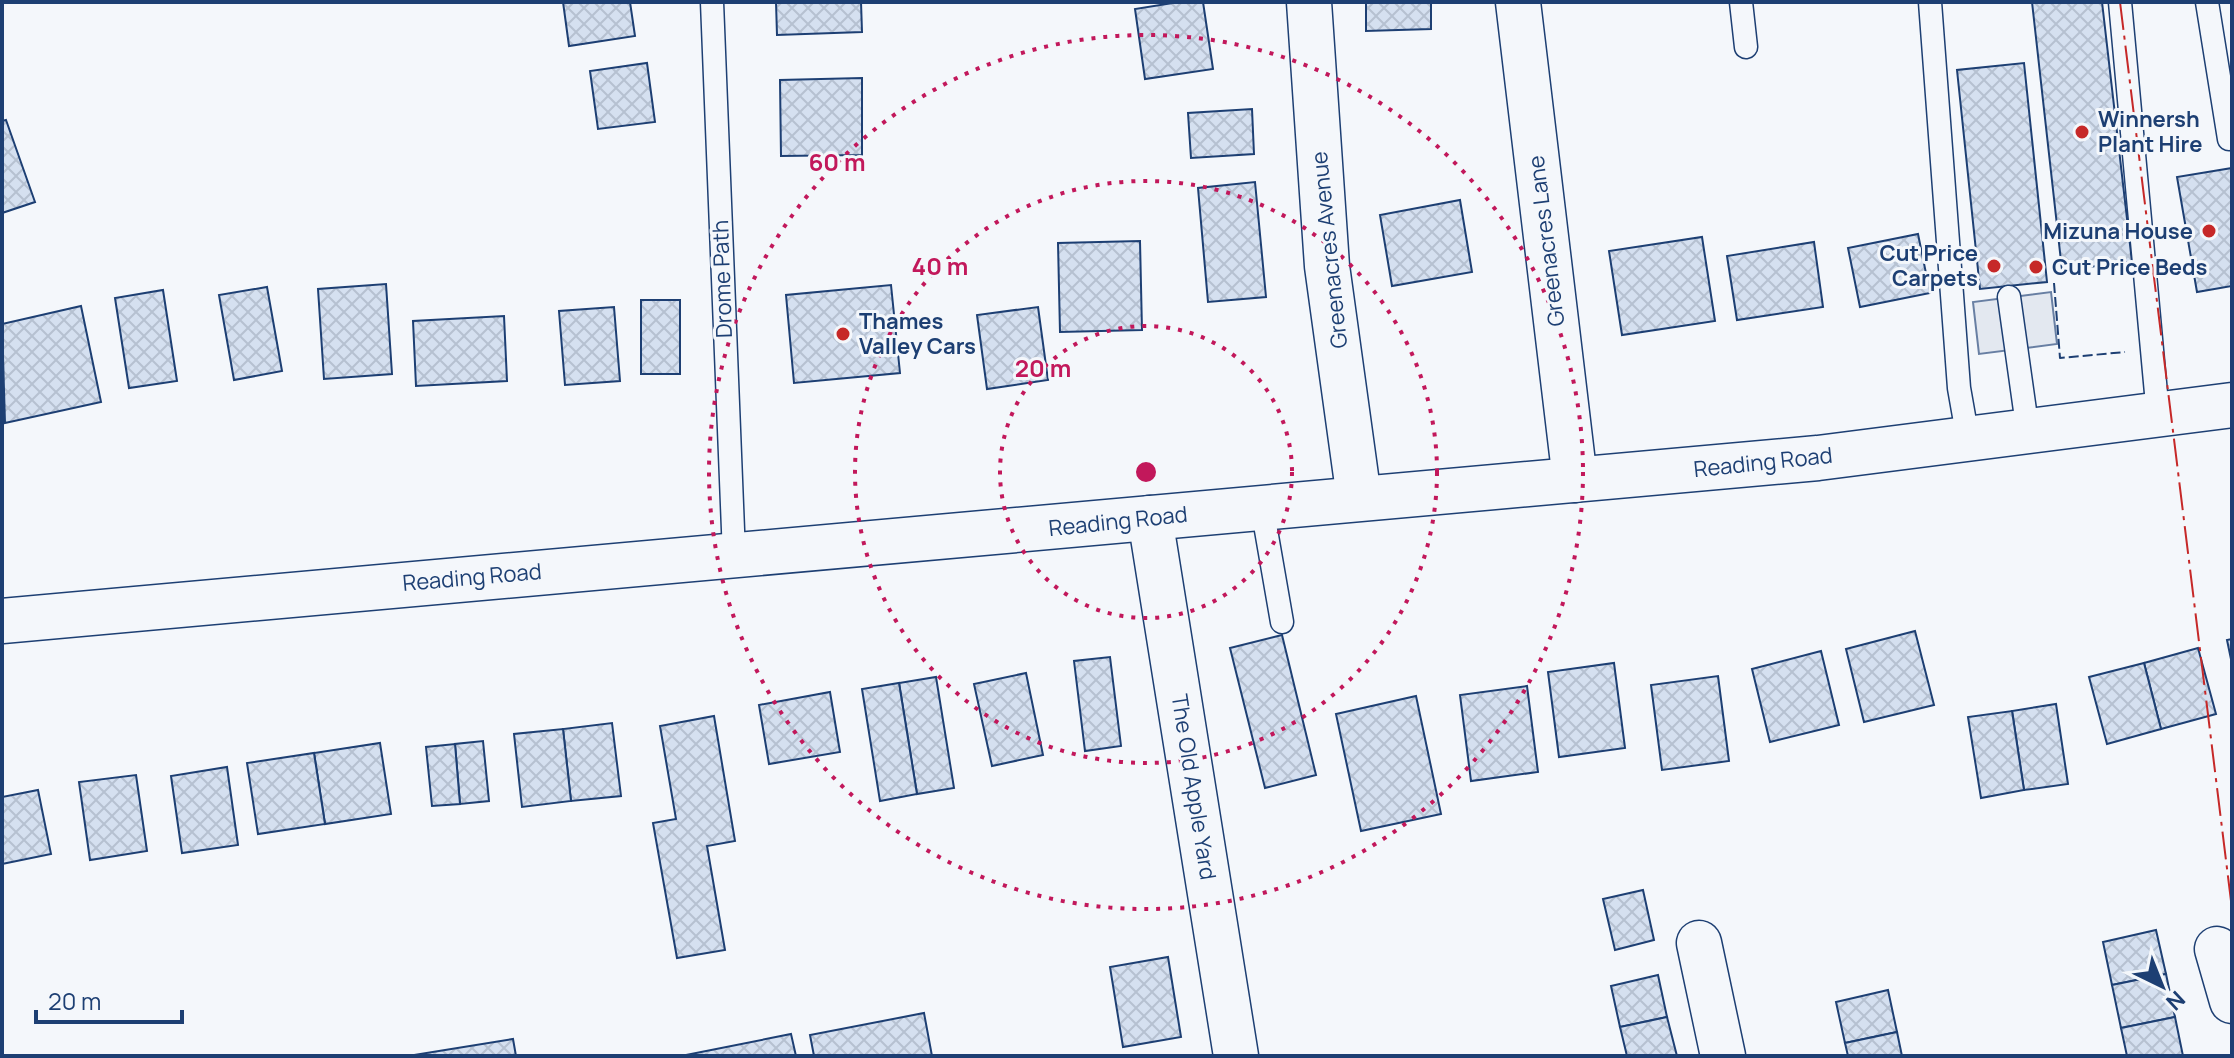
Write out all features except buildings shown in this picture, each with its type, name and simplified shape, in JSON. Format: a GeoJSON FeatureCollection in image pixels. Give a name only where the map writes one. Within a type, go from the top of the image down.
{"type":"FeatureCollection","features":[{"type":"Feature","properties":{"kind":"main road","name":"Greenacres Avenue"},"geometry":{"type":"LineString","coordinates":[[1309,2],[1327,266],[1359,498]]}},
{"type":"Feature","properties":{"kind":"main road","name":"Greenacres Lane"},"geometry":{"type":"LineString","coordinates":[[1518,2],[1575,480]]}},
{"type":"Feature","properties":{"kind":"main road","name":"Reading Road"},"geometry":{"type":"LineString","coordinates":[[2,621],[1575,480],[1968,439],[2232,405]]}},
{"type":"Feature","properties":{"kind":"main road","name":"The Old Apple Yard"},"geometry":{"type":"LineString","coordinates":[[1150,518],[1236,1056]]}},
{"type":"Feature","properties":{"kind":"main road"},"geometry":{"type":"LineString","coordinates":[[1699,943],[1723,1056]]}},
{"type":"Feature","properties":{"kind":"main road"},"geometry":{"type":"LineString","coordinates":[[2217,949],[2232,1001]]}},
{"type":"Feature","properties":{"kind":"lane","name":"Drome Path"},"geometry":{"type":"LineString","coordinates":[[712,2],[734,555]]}},
{"type":"Feature","properties":{"kind":"lane"},"geometry":{"type":"LineString","coordinates":[[1741,2],[1746,47]]}},
{"type":"Feature","properties":{"kind":"lane"},"geometry":{"type":"LineString","coordinates":[[1930,2],[1959,388],[1968,439]]}},
{"type":"Feature","properties":{"kind":"lane"},"geometry":{"type":"LineString","coordinates":[[2120,2],[2158,415]]}},
{"type":"Feature","properties":{"kind":"lane"},"geometry":{"type":"LineString","coordinates":[[2207,2],[2229,139]]}},
{"type":"Feature","properties":{"kind":"lane"},"geometry":{"type":"LineString","coordinates":[[2009,297],[2028,432]]}},
{"type":"Feature","properties":{"kind":"lane"},"geometry":{"type":"LineString","coordinates":[[1262,507],[1282,622]]}},
{"type":"Feature","properties":{"kind":"shaded area"},"geometry":{"type":"Polygon","coordinates":[[[2051,292],[2057,344],[1979,354],[1973,302],[2051,292]]]}},
{"type":"Feature","properties":{"kind":"fence"},"geometry":{"type":"LineString","coordinates":[[2054,283],[2060,358],[2125,352]]}},
{"type":"Feature","properties":{"kind":"power"},"geometry":{"type":"LineString","coordinates":[[2120,2],[2232,909]]}},
{"type":"Feature","properties":{"kind":"place","name":"Winnersh Plant Hire"},"geometry":{"type":"Point","coordinates":[2082,132]}},
{"type":"Feature","properties":{"kind":"place","name":"Mizuna House"},"geometry":{"type":"Point","coordinates":[2209,231]}},
{"type":"Feature","properties":{"kind":"place","name":"Cut Price Carpets"},"geometry":{"type":"Point","coordinates":[1994,266]}},
{"type":"Feature","properties":{"kind":"place","name":"Cut Price Beds"},"geometry":{"type":"Point","coordinates":[2036,267]}},
{"type":"Feature","properties":{"kind":"place","name":"Thames Valley Cars"},"geometry":{"type":"Point","coordinates":[843,334]}}]}
